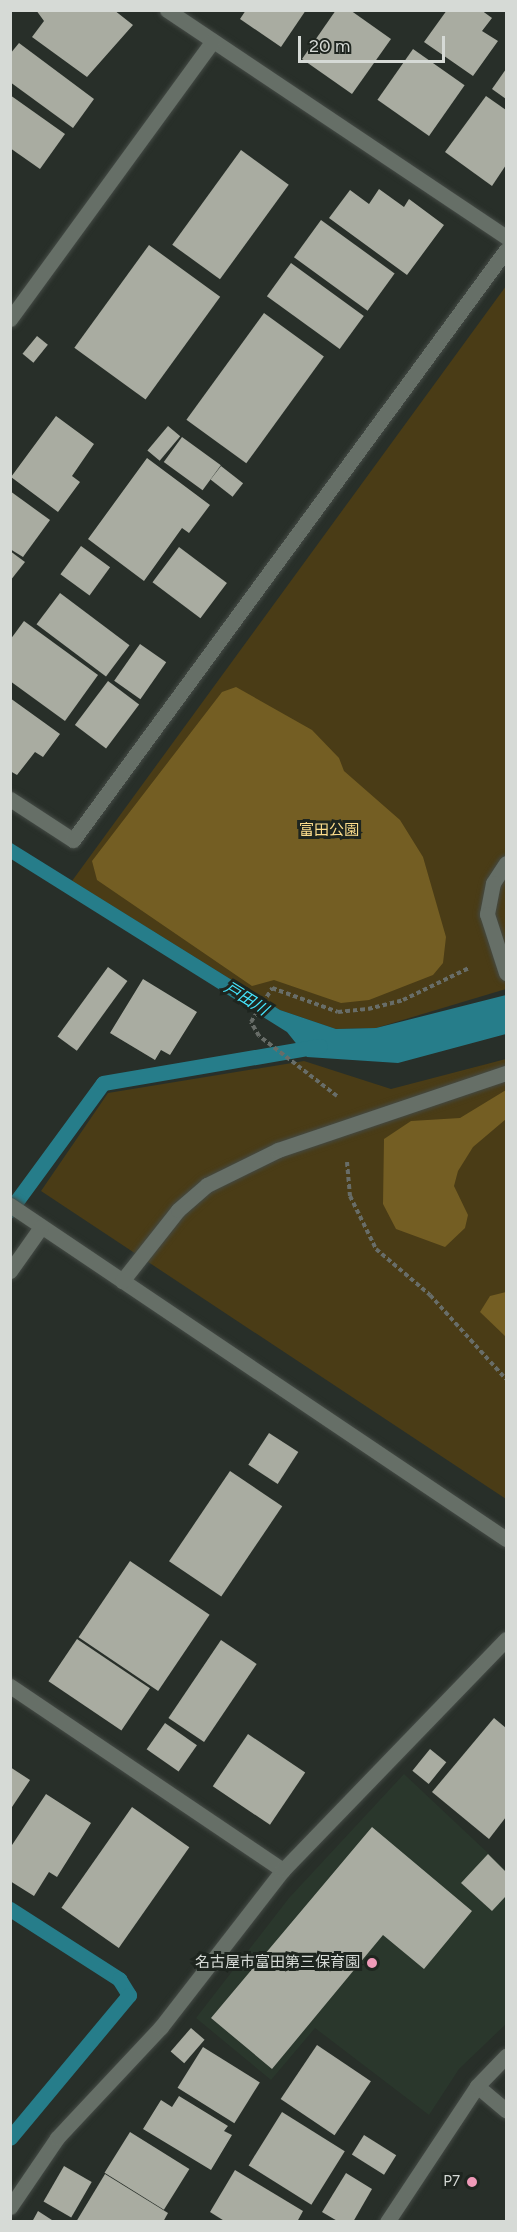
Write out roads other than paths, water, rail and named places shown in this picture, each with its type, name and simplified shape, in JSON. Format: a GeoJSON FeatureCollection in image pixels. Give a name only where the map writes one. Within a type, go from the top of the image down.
{"type":"FeatureCollection","features":[{"type":"Feature","properties":{"kind":"street"},"geometry":{"type":"LineString","coordinates":[[167,10],[507,237]]}},
{"type":"Feature","properties":{"kind":"street"},"geometry":{"type":"LineString","coordinates":[[10,319],[213,41]]}},
{"type":"Feature","properties":{"kind":"street"},"geometry":{"type":"LineString","coordinates":[[10,799],[73,840],[507,250]]}},
{"type":"Feature","properties":{"kind":"street"},"geometry":{"type":"LineString","coordinates":[[507,863],[492,884],[487,914],[507,973]]}},
{"type":"Feature","properties":{"kind":"street"},"geometry":{"type":"LineString","coordinates":[[122,1281],[178,1210],[207,1185],[278,1150],[507,1073]]}},
{"type":"Feature","properties":{"kind":"street"},"geometry":{"type":"LineString","coordinates":[[10,1205],[507,1539]]}},
{"type":"Feature","properties":{"kind":"street"},"geometry":{"type":"LineString","coordinates":[[10,1271],[41,1227]]}},
{"type":"Feature","properties":{"kind":"street"},"geometry":{"type":"LineString","coordinates":[[10,2207],[57,2138],[161,2027],[283,1870],[507,1639]]}},
{"type":"Feature","properties":{"kind":"street"},"geometry":{"type":"LineString","coordinates":[[10,1686],[283,1870]]}},
{"type":"Feature","properties":{"kind":"street"},"geometry":{"type":"LineString","coordinates":[[387,2222],[477,2086],[507,2056]]}},
{"type":"Feature","properties":{"kind":"street"},"geometry":{"type":"LineString","coordinates":[[477,2086],[507,2110]]}},
{"type":"Feature","properties":{"kind":"water","name":"戸田川"},"geometry":{"type":"Polygon","coordinates":[[[10,842],[280,1010],[336,1029],[376,1028],[506,995],[506,1034],[398,1063],[307,1057],[287,1032],[11,859],[10,842]]]}},
{"type":"Feature","properties":{"kind":"waterway"},"geometry":{"type":"LineString","coordinates":[[10,1210],[103,1083],[320,1046]]}},
{"type":"Feature","properties":{"kind":"waterway"},"geometry":{"type":"LineString","coordinates":[[10,1909],[119,1979],[129,1995],[10,2138]]}},
{"type":"Feature","properties":{"kind":"place","name":"名古屋市富田第三保育園"},"geometry":{"type":"Point","coordinates":[372,1963]}},
{"type":"Feature","properties":{"kind":"place","name":"P7"},"geometry":{"type":"Point","coordinates":[472,2182]}},
{"type":"Feature","properties":{"kind":"park label","name":"富田公園"},"geometry":{"type":"Point","coordinates":[329,831]}}]}
